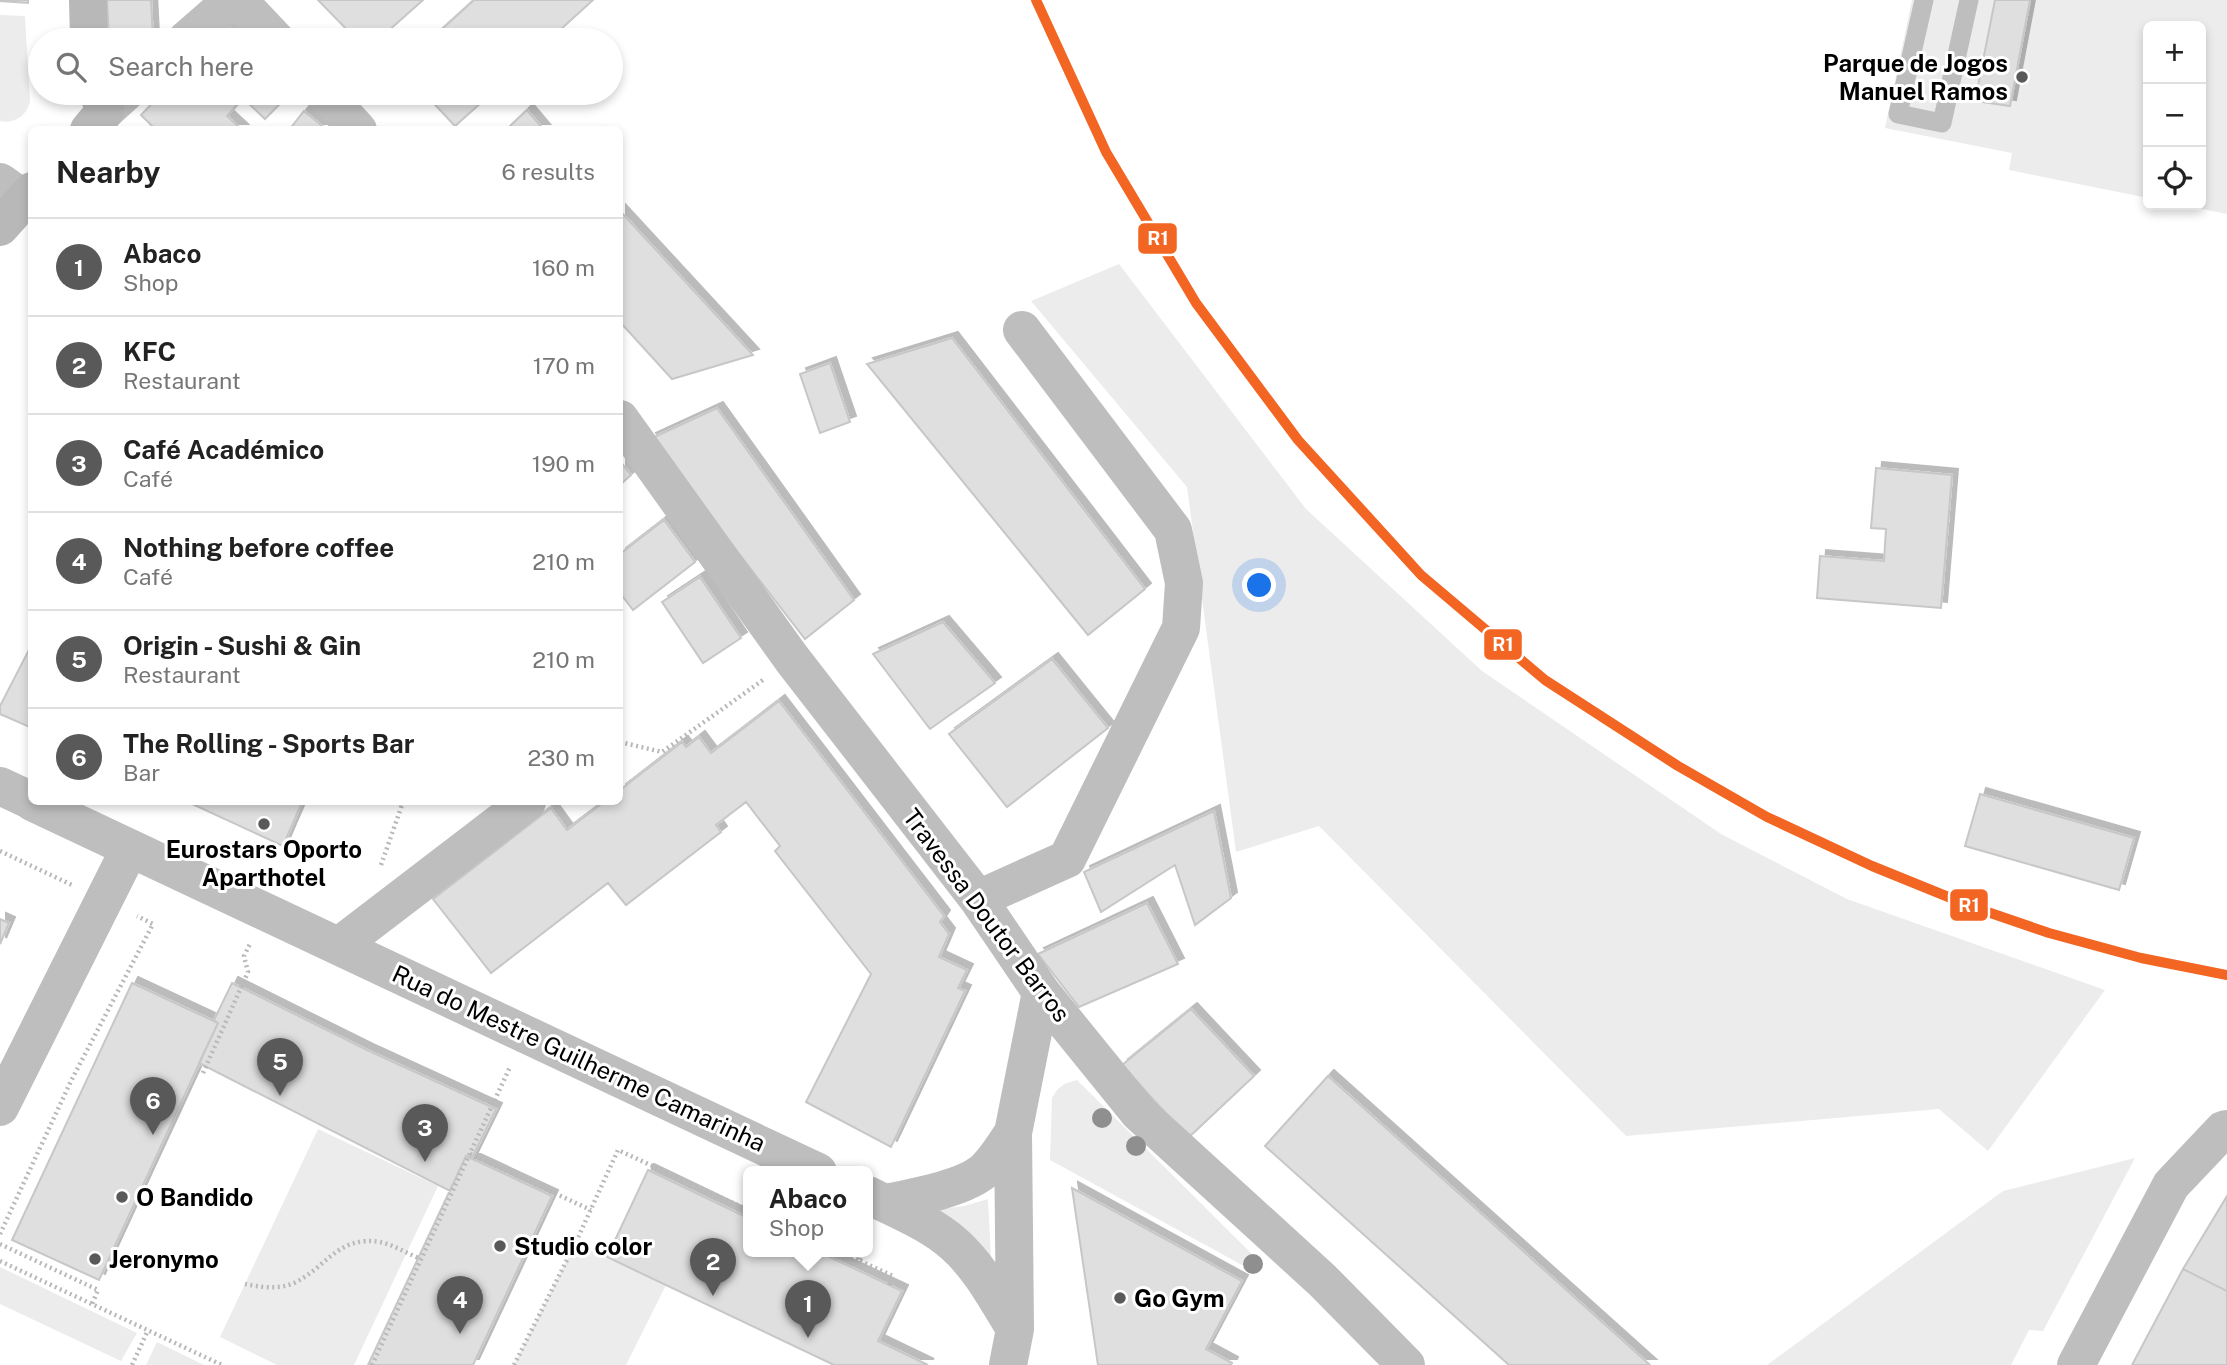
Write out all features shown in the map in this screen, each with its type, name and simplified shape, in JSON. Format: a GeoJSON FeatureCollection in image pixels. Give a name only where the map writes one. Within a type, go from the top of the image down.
{"type":"FeatureCollection","features":[{"type":"Feature","properties":{"kind":"street"},"geometry":{"type":"LineString","coordinates":[[88,0],[89,28]]}},
{"type":"Feature","properties":{"kind":"street"},"geometry":{"type":"LineString","coordinates":[[200,28],[232,0]]}},
{"type":"Feature","properties":{"kind":"street"},"geometry":{"type":"LineString","coordinates":[[238,0],[264,28]]}},
{"type":"Feature","properties":{"kind":"street"},"geometry":{"type":"LineString","coordinates":[[335,105],[354,126]]}},
{"type":"Feature","properties":{"kind":"street"},"geometry":{"type":"LineString","coordinates":[[978,900],[1067,859],[1181,628],[1184,583],[1173,530],[1023,330]]}},
{"type":"Feature","properties":{"kind":"street","name":"Travessa Doutor Barros"},"geometry":{"type":"LineString","coordinates":[[623,423],[792,659],[978,900],[1041,992],[1139,1112],[1322,1280],[1406,1365]]}},
{"type":"Feature","properties":{"kind":"street","name":"Rua do Mestre Guilherme Camarinha"},"geometry":{"type":"LineString","coordinates":[[0,786],[28,799]]}},
{"type":"Feature","properties":{"kind":"street","name":"Rua do Mestre Guilherme Camarinha"},"geometry":{"type":"LineString","coordinates":[[40,805],[805,1166]]}},
{"type":"Feature","properties":{"kind":"street"},"geometry":{"type":"LineString","coordinates":[[340,945],[523,805]]}},
{"type":"Feature","properties":{"kind":"street"},"geometry":{"type":"LineString","coordinates":[[0,1107],[130,848]]}},
{"type":"Feature","properties":{"kind":"street"},"geometry":{"type":"LineString","coordinates":[[1012,1347],[1013,1133],[1041,992]]}},
{"type":"Feature","properties":{"kind":"street"},"geometry":{"type":"LineString","coordinates":[[2076,1365],[2171,1185],[2223,1129],[2227,1129]]}},
{"type":"Feature","properties":{"kind":"street"},"geometry":{"type":"LineString","coordinates":[[876,1199],[929,1194],[961,1183],[986,1170],[1013,1133]]}},
{"type":"Feature","properties":{"kind":"street"},"geometry":{"type":"LineString","coordinates":[[876,1199],[925,1223],[954,1244],[981,1274],[1012,1347]]}},
{"type":"Feature","properties":{"kind":"lane"},"geometry":{"type":"LineString","coordinates":[[1924,0],[1898,114],[1942,123],[1969,0]]}},
{"type":"Feature","properties":{"kind":"path"},"geometry":{"type":"LineString","coordinates":[[623,743],[662,752],[792,659]]}},
{"type":"Feature","properties":{"kind":"path"},"geometry":{"type":"LineString","coordinates":[[388,908],[377,878],[402,805]]}},
{"type":"Feature","properties":{"kind":"path"},"geometry":{"type":"LineString","coordinates":[[0,851],[105,901]]}},
{"type":"Feature","properties":{"kind":"path"},"geometry":{"type":"LineString","coordinates":[[203,1073],[248,972],[244,956],[267,913]]}},
{"type":"Feature","properties":{"kind":"path"},"geometry":{"type":"LineString","coordinates":[[0,1234],[71,1081],[153,924]]}},
{"type":"Feature","properties":{"kind":"path"},"geometry":{"type":"LineString","coordinates":[[372,1365],[526,1033]]}},
{"type":"Feature","properties":{"kind":"path"},"geometry":{"type":"LineString","coordinates":[[514,1365],[618,1150],[743,1208]]}},
{"type":"Feature","properties":{"kind":"path"},"geometry":{"type":"LineString","coordinates":[[470,1154],[590,1210]]}},
{"type":"Feature","properties":{"kind":"path"},"geometry":{"type":"LineString","coordinates":[[245,1284],[266,1288],[292,1284],[333,1252],[357,1241],[382,1242],[421,1259]]}},
{"type":"Feature","properties":{"kind":"path"},"geometry":{"type":"LineString","coordinates":[[0,1244],[98,1290],[92,1304]]}},
{"type":"Feature","properties":{"kind":"path"},"geometry":{"type":"LineString","coordinates":[[852,1257],[893,1276],[889,1286]]}},
{"type":"Feature","properties":{"kind":"path"},"geometry":{"type":"LineString","coordinates":[[860,1261],[861,1257]]}},
{"type":"Feature","properties":{"kind":"path"},"geometry":{"type":"LineString","coordinates":[[0,1261],[222,1365]]}},
{"type":"Feature","properties":{"kind":"path"},"geometry":{"type":"LineString","coordinates":[[132,1365],[148,1330]]}},
{"type":"Feature","properties":{"kind":"shaded area","name":"Parque de Jogos Manuel Ramos"},"geometry":{"type":"Polygon","coordinates":[[[1912,0],[2227,0],[2227,214],[2206,210],[2206,21],[2143,21],[2143,197],[2009,170],[2012,153],[1885,128],[1912,0]]]}},
{"type":"Feature","properties":{"kind":"shaded area"},"geometry":{"type":"Polygon","coordinates":[[[0,15],[25,16],[29,105],[23,115],[15,120],[0,121],[0,15]]]}},
{"type":"Feature","properties":{"kind":"shaded area"},"geometry":{"type":"Polygon","coordinates":[[[1119,264],[1306,509],[1482,671],[1721,834],[1847,899],[2105,990],[1988,1151],[1939,1109],[1626,1136],[1319,826],[1236,852],[1187,487],[1031,301],[1119,264]]]}},
{"type":"Feature","properties":{"kind":"shaded area"},"geometry":{"type":"Polygon","coordinates":[[[1077,1080],[1259,1261],[1253,1271],[1050,1160],[1052,1098],[1062,1086],[1077,1080]]]}},
{"type":"Feature","properties":{"kind":"shaded area"},"geometry":{"type":"Polygon","coordinates":[[[318,1129],[438,1186],[354,1365],[277,1365],[220,1337],[318,1129]]]}},
{"type":"Feature","properties":{"kind":"shaded area"},"geometry":{"type":"Polygon","coordinates":[[[2135,1158],[2043,1331],[2029,1330],[2011,1365],[1767,1365],[2003,1191],[2135,1158]]]}},
{"type":"Feature","properties":{"kind":"shaded area"},"geometry":{"type":"Polygon","coordinates":[[[988,1199],[991,1259],[937,1214],[941,1209],[988,1199]]]}},
{"type":"Feature","properties":{"kind":"shaded area"},"geometry":{"type":"Polygon","coordinates":[[[575,1244],[666,1285],[626,1365],[514,1365],[575,1244]]]}},
{"type":"Feature","properties":{"kind":"shaded area"},"geometry":{"type":"Polygon","coordinates":[[[0,1267],[137,1333],[121,1361],[0,1304],[0,1267]]]}},
{"type":"Feature","properties":{"kind":"shaded area"},"geometry":{"type":"Polygon","coordinates":[[[157,1342],[204,1365],[146,1365],[157,1342]]]}},
{"type":"Feature","properties":{"kind":"building"},"geometry":{"type":"Polygon","coordinates":[[[28,0],[28,3],[0,1],[28,0]]]}},
{"type":"Feature","properties":{"kind":"building"},"geometry":{"type":"Polygon","coordinates":[[[107,0],[151,0],[152,28],[108,28],[107,0]]]}},
{"type":"Feature","properties":{"kind":"building"},"geometry":{"type":"Polygon","coordinates":[[[318,0],[423,0],[392,28],[345,28],[318,0]]]}},
{"type":"Feature","properties":{"kind":"building"},"geometry":{"type":"Polygon","coordinates":[[[474,0],[593,0],[562,28],[443,28],[474,0]]]}},
{"type":"Feature","properties":{"kind":"building"},"geometry":{"type":"Polygon","coordinates":[[[1995,0],[2030,0],[2010,106],[1975,101],[1995,0]]]}},
{"type":"Feature","properties":{"kind":"building"},"geometry":{"type":"Polygon","coordinates":[[[151,105],[237,105],[227,116],[238,126],[152,126],[141,115],[151,105]]]}},
{"type":"Feature","properties":{"kind":"building"},"geometry":{"type":"Polygon","coordinates":[[[250,105],[278,105],[265,119],[250,105]]]}},
{"type":"Feature","properties":{"kind":"building"},"geometry":{"type":"Polygon","coordinates":[[[435,105],[479,105],[455,126],[435,105]]]}},
{"type":"Feature","properties":{"kind":"building"},"geometry":{"type":"Polygon","coordinates":[[[527,110],[541,126],[510,126],[527,110]]]}},
{"type":"Feature","properties":{"kind":"building"},"geometry":{"type":"Polygon","coordinates":[[[304,111],[322,126],[292,126],[304,111]]]}},
{"type":"Feature","properties":{"kind":"building"},"geometry":{"type":"Polygon","coordinates":[[[623,214],[753,355],[672,379],[623,325],[623,214]]]}},
{"type":"Feature","properties":{"kind":"building"},"geometry":{"type":"Polygon","coordinates":[[[952,338],[1145,589],[1088,635],[867,364],[952,338]]]}},
{"type":"Feature","properties":{"kind":"building"},"geometry":{"type":"Polygon","coordinates":[[[830,363],[850,422],[820,433],[800,374],[830,363]]]}},
{"type":"Feature","properties":{"kind":"building"},"geometry":{"type":"Polygon","coordinates":[[[717,408],[854,600],[805,639],[650,439],[717,408]]]}},
{"type":"Feature","properties":{"kind":"building"},"geometry":{"type":"Polygon","coordinates":[[[623,465],[631,475],[623,482],[623,465]]]}},
{"type":"Feature","properties":{"kind":"building"},"geometry":{"type":"Polygon","coordinates":[[[1876,468],[1952,475],[1941,608],[1817,598],[1820,556],[1884,561],[1886,529],[1871,528],[1876,468]]]}},
{"type":"Feature","properties":{"kind":"building"},"geometry":{"type":"Polygon","coordinates":[[[664,520],[695,562],[633,610],[623,597],[623,552],[664,520]]]}},
{"type":"Feature","properties":{"kind":"building"},"geometry":{"type":"Polygon","coordinates":[[[700,577],[741,638],[703,663],[662,602],[700,577]]]}},
{"type":"Feature","properties":{"kind":"building"},"geometry":{"type":"Polygon","coordinates":[[[943,622],[995,683],[930,729],[873,654],[943,622]]]}},
{"type":"Feature","properties":{"kind":"building"},"geometry":{"type":"Polygon","coordinates":[[[28,652],[28,726],[0,714],[0,706],[28,652]]]}},
{"type":"Feature","properties":{"kind":"building"},"geometry":{"type":"Polygon","coordinates":[[[1052,659],[1108,728],[1007,807],[949,734],[1052,659]]]}},
{"type":"Feature","properties":{"kind":"building"},"geometry":{"type":"Polygon","coordinates":[[[779,701],[944,916],[940,922],[949,934],[939,957],[967,970],[958,988],[965,991],[891,1147],[806,1102],[871,974],[775,851],[780,846],[746,802],[716,825],[721,832],[626,905],[608,883],[491,973],[433,899],[551,808],[567,830],[600,805],[623,805],[623,788],[682,742],[686,747],[699,737],[711,753],[779,701]]]}},
{"type":"Feature","properties":{"kind":"building"},"geometry":{"type":"Polygon","coordinates":[[[1980,794],[2134,838],[2119,890],[1965,846],[1980,794]]]}},
{"type":"Feature","properties":{"kind":"building","name":"Eurostars Oporto Aparthotel"},"geometry":{"type":"Polygon","coordinates":[[[194,805],[301,805],[283,846],[194,805]]]}},
{"type":"Feature","properties":{"kind":"building"},"geometry":{"type":"Polygon","coordinates":[[[1214,811],[1231,898],[1195,925],[1175,865],[1101,912],[1084,872],[1214,811]]]}},
{"type":"Feature","properties":{"kind":"building"},"geometry":{"type":"Polygon","coordinates":[[[1147,903],[1178,964],[1079,1007],[1038,954],[1147,903]]]}},
{"type":"Feature","properties":{"kind":"building"},"geometry":{"type":"Polygon","coordinates":[[[0,919],[9,923],[0,944],[0,919]]]}},
{"type":"Feature","properties":{"kind":"building"},"geometry":{"type":"Polygon","coordinates":[[[132,983],[218,1023],[99,1280],[12,1240],[132,983]]]}},
{"type":"Feature","properties":{"kind":"building"},"geometry":{"type":"Polygon","coordinates":[[[232,983],[367,1050],[496,1109],[472,1158],[466,1156],[450,1191],[199,1063],[218,1023],[214,1020],[232,983]]]}},
{"type":"Feature","properties":{"kind":"building"},"geometry":{"type":"Polygon","coordinates":[[[1191,1009],[1254,1076],[1188,1138],[1122,1065],[1191,1009]]]}},
{"type":"Feature","properties":{"kind":"building"},"geometry":{"type":"Polygon","coordinates":[[[1328,1076],[1650,1365],[1509,1365],[1265,1146],[1328,1076]]]}},
{"type":"Feature","properties":{"kind":"building"},"geometry":{"type":"Polygon","coordinates":[[[466,1156],[552,1196],[473,1365],[368,1365],[466,1156]]]}},
{"type":"Feature","properties":{"kind":"building"},"geometry":{"type":"Polygon","coordinates":[[[648,1170],[743,1216],[743,1257],[830,1257],[902,1291],[878,1341],[928,1365],[834,1365],[607,1257],[648,1170]]]}},
{"type":"Feature","properties":{"kind":"building"},"geometry":{"type":"Polygon","coordinates":[[[1072,1188],[1242,1281],[1206,1349],[1232,1363],[1231,1365],[1098,1365],[1072,1188]]]}},
{"type":"Feature","properties":{"kind":"building"},"geometry":{"type":"Polygon","coordinates":[[[2227,1196],[2227,1291],[2183,1269],[2227,1196]]]}},
{"type":"Feature","properties":{"kind":"building"},"geometry":{"type":"Polygon","coordinates":[[[2183,1269],[2227,1291],[2227,1365],[2132,1365],[2183,1269]]]}},
{"type":"Feature","properties":{"kind":"transit line","name":"R1"},"geometry":{"type":"LineString","coordinates":[[1036,0],[1106,152],[1196,303],[1298,440],[1421,575],[1545,680],[1678,766],[1767,817],[1872,866],[1973,907],[2049,933],[2141,958],[2227,975]]}},
{"type":"Feature","properties":{"kind":"place","name":"Parque de Jogos Manuel Ramos"},"geometry":{"type":"Point","coordinates":[2022,77]}},
{"type":"Feature","properties":{"kind":"place","name":"Eurostars Oporto Aparthotel"},"geometry":{"type":"Point","coordinates":[264,824]}},
{"type":"Feature","properties":{"kind":"place","name":"Origin - Sushi & Gin"},"geometry":{"type":"Point","coordinates":[280,1096]}},
{"type":"Feature","properties":{"kind":"place","name":"The Rolling - Sports Bar"},"geometry":{"type":"Point","coordinates":[153,1135]}},
{"type":"Feature","properties":{"kind":"place","name":"Café Académico"},"geometry":{"type":"Point","coordinates":[425,1162]}},
{"type":"Feature","properties":{"kind":"place","name":"O Bandido"},"geometry":{"type":"Point","coordinates":[122,1197]}},
{"type":"Feature","properties":{"kind":"place","name":"Studio color"},"geometry":{"type":"Point","coordinates":[500,1246]}},
{"type":"Feature","properties":{"kind":"place","name":"Jeronymo"},"geometry":{"type":"Point","coordinates":[95,1259]}},
{"type":"Feature","properties":{"kind":"place","name":"KFC"},"geometry":{"type":"Point","coordinates":[713,1296]}},
{"type":"Feature","properties":{"kind":"place","name":"Go Gym"},"geometry":{"type":"Point","coordinates":[1120,1298]}},
{"type":"Feature","properties":{"kind":"place","name":"Nothing before coffee"},"geometry":{"type":"Point","coordinates":[460,1334]}},
{"type":"Feature","properties":{"kind":"place","name":"Abaco"},"geometry":{"type":"Point","coordinates":[808,1338]}}]}
